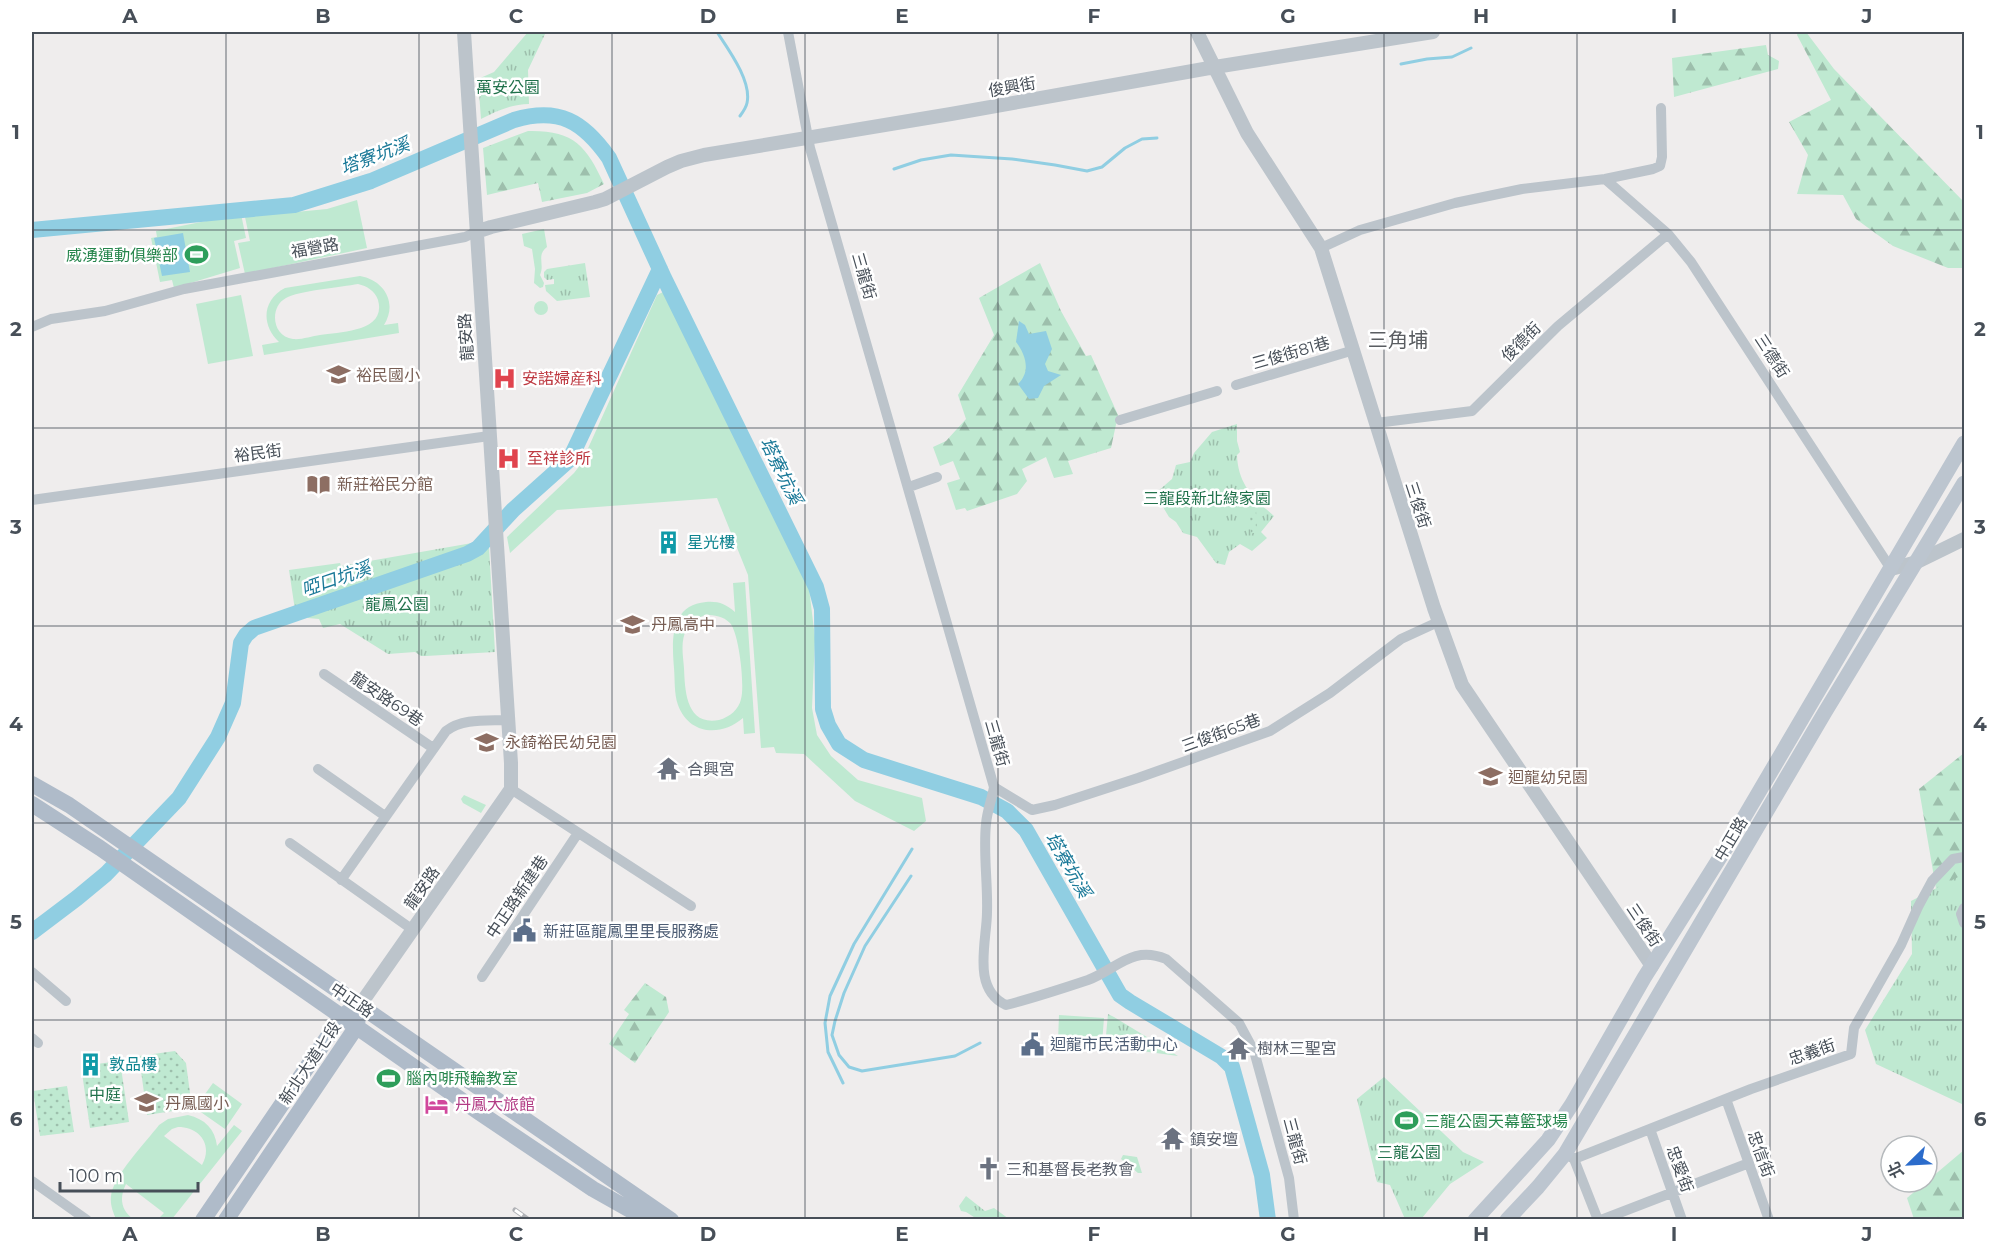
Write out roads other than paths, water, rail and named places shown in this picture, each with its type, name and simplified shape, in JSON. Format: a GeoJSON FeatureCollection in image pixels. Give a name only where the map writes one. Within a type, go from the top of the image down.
{"type":"FeatureCollection","features":[{"type":"Feature","properties":{"kind":"main road","name":"中正路"},"geometry":{"type":"LineString","coordinates":[[1475,1220],[1548,1140],[1572,1104],[1965,443]]}},
{"type":"Feature","properties":{"kind":"main road","name":"中正路"},"geometry":{"type":"LineString","coordinates":[[1507,1220],[1570,1157],[1666,983],[1825,712],[1965,483]]}},
{"type":"Feature","properties":{"kind":"main road","name":"中正路"},"geometry":{"type":"LineString","coordinates":[[32,784],[69,805],[670,1220]]}},
{"type":"Feature","properties":{"kind":"main road","name":"中正路"},"geometry":{"type":"LineString","coordinates":[[32,804],[100,848],[480,1113],[593,1189],[648,1220]]}},
{"type":"Feature","properties":{"kind":"main road"},"geometry":{"type":"LineString","coordinates":[[1652,966],[1666,983]]}},
{"type":"Feature","properties":{"kind":"main road","name":"新北大道七段"},"geometry":{"type":"LineString","coordinates":[[202,1220],[342,1016],[360,1005]]}},
{"type":"Feature","properties":{"kind":"main road","name":"新北大道七段"},"geometry":{"type":"LineString","coordinates":[[226,1220],[357,1026],[360,1005]]}},
{"type":"Feature","properties":{"kind":"main road"},"geometry":{"type":"LineString","coordinates":[[1548,1140],[1570,1157]]}},
{"type":"Feature","properties":{"kind":"street","name":"龍安路"},"geometry":{"type":"LineString","coordinates":[[464,32],[508,720]]}},
{"type":"Feature","properties":{"kind":"street","name":"三龍街"},"geometry":{"type":"LineString","coordinates":[[788,32],[808,138],[994,790],[986,823],[987,914],[983,961],[991,993],[998,1001],[1006,1005],[1091,979],[1113,965],[1140,955],[1152,955],[1166,959],[1239,1023],[1254,1051],[1289,1178],[1292,1219]]}},
{"type":"Feature","properties":{"kind":"street","name":"三俊街"},"geometry":{"type":"LineString","coordinates":[[1197,32],[1247,133],[1321,248],[1438,622],[1462,685],[1652,966]]}},
{"type":"Feature","properties":{"kind":"street","name":"俊興街"},"geometry":{"type":"LineString","coordinates":[[605,199],[681,161],[727,151],[1433,32]]}},
{"type":"Feature","properties":{"kind":"street"},"geometry":{"type":"LineString","coordinates":[[1321,248],[1360,230],[1455,203],[1522,189],[1653,169],[1660,166],[1662,157],[1661,108]]}},
{"type":"Feature","properties":{"kind":"street","name":"三德街"},"geometry":{"type":"LineString","coordinates":[[1605,178],[1677,243],[1712,291],[1891,569]]}},
{"type":"Feature","properties":{"kind":"street","name":"福營路"},"geometry":{"type":"LineString","coordinates":[[32,327],[51,319],[105,311],[184,289],[465,237],[491,226],[605,199]]}},
{"type":"Feature","properties":{"kind":"street","name":"俊德街"},"geometry":{"type":"LineString","coordinates":[[1376,423],[1472,411],[1558,326],[1668,234]]}},
{"type":"Feature","properties":{"kind":"street","name":"三俊街81巷"},"geometry":{"type":"LineString","coordinates":[[1236,385],[1354,350]]}},
{"type":"Feature","properties":{"kind":"street"},"geometry":{"type":"LineString","coordinates":[[1120,420],[1216,391]]}},
{"type":"Feature","properties":{"kind":"street","name":"裕民街"},"geometry":{"type":"LineString","coordinates":[[32,500],[489,436]]}},
{"type":"Feature","properties":{"kind":"street"},"geometry":{"type":"LineString","coordinates":[[909,487],[937,477]]}},
{"type":"Feature","properties":{"kind":"street"},"geometry":{"type":"LineString","coordinates":[[1891,569],[1917,562],[1965,539]]}},
{"type":"Feature","properties":{"kind":"street","name":"三俊街65巷"},"geometry":{"type":"LineString","coordinates":[[994,790],[1032,810],[1055,805],[1249,740],[1284,723],[1321,699],[1401,639],[1438,622]]}},
{"type":"Feature","properties":{"kind":"street","name":"龍安路69巷"},"geometry":{"type":"LineString","coordinates":[[324,674],[433,748]]}},
{"type":"Feature","properties":{"kind":"street"},"geometry":{"type":"LineString","coordinates":[[508,720],[511,789],[691,906]]}},
{"type":"Feature","properties":{"kind":"street","name":"龍安路69巷"},"geometry":{"type":"LineString","coordinates":[[342,880],[433,748],[453,726],[464,722],[508,720]]}},
{"type":"Feature","properties":{"kind":"street"},"geometry":{"type":"LineString","coordinates":[[318,769],[385,816]]}},
{"type":"Feature","properties":{"kind":"street","name":"龍安路"},"geometry":{"type":"LineString","coordinates":[[360,1005],[511,789]]}},
{"type":"Feature","properties":{"kind":"street","name":"中正路新建巷"},"geometry":{"type":"LineString","coordinates":[[482,977],[578,833]]}},
{"type":"Feature","properties":{"kind":"street"},"geometry":{"type":"LineString","coordinates":[[290,843],[413,930]]}},
{"type":"Feature","properties":{"kind":"street","name":"忠義街"},"geometry":{"type":"LineString","coordinates":[[1570,1157],[1851,1054],[1854,1028],[1901,945],[1932,881],[1953,859],[1965,857]]}},
{"type":"Feature","properties":{"kind":"street"},"geometry":{"type":"LineString","coordinates":[[1965,908],[1961,914],[1965,922]]}},
{"type":"Feature","properties":{"kind":"street"},"geometry":{"type":"LineString","coordinates":[[32,972],[66,1001]]}},
{"type":"Feature","properties":{"kind":"street","name":"忠信街"},"geometry":{"type":"LineString","coordinates":[[1726,1099],[1769,1220]]}},
{"type":"Feature","properties":{"kind":"street","name":"忠愛街"},"geometry":{"type":"LineString","coordinates":[[1650,1129],[1682,1220]]}},
{"type":"Feature","properties":{"kind":"street"},"geometry":{"type":"LineString","coordinates":[[1570,1157],[1600,1220],[1749,1163]]}},
{"type":"Feature","properties":{"kind":"street"},"geometry":{"type":"LineString","coordinates":[[32,1181],[87,1220]]}},
{"type":"Feature","properties":{"kind":"water"},"geometry":{"type":"Polygon","coordinates":[[[183,233],[190,272],[162,276],[154,238],[183,233]]]}},
{"type":"Feature","properties":{"kind":"water"},"geometry":{"type":"Polygon","coordinates":[[[1019,321],[1025,325],[1029,334],[1046,331],[1052,349],[1045,364],[1048,371],[1061,375],[1044,386],[1038,398],[1029,399],[1018,384],[1026,369],[1022,352],[1016,342],[1019,321]]]}},
{"type":"Feature","properties":{"kind":"waterway"},"geometry":{"type":"LineString","coordinates":[[717,32],[733,56],[746,85],[747,103],[740,116]]}},
{"type":"Feature","properties":{"kind":"waterway"},"geometry":{"type":"LineString","coordinates":[[1401,64],[1452,57],[1471,48]]}},
{"type":"Feature","properties":{"kind":"waterway","name":"塔寮坑溪"},"geometry":{"type":"LineString","coordinates":[[32,230],[294,205],[371,181],[514,120],[544,115],[569,120],[579,126],[590,135],[609,158],[664,278],[816,587],[822,609],[823,709],[828,725],[839,744],[864,760],[981,797],[1007,811],[1026,830],[1120,995],[1222,1057],[1232,1067],[1262,1175],[1268,1220]]}},
{"type":"Feature","properties":{"kind":"waterway"},"geometry":{"type":"LineString","coordinates":[[894,169],[921,160],[951,155],[1012,159],[1087,171],[1102,167],[1125,148],[1142,139],[1157,138]]}},
{"type":"Feature","properties":{"kind":"waterway","name":"啞口坑溪"},"geometry":{"type":"LineString","coordinates":[[32,932],[106,874],[179,798],[218,737],[233,703],[241,643],[246,635],[254,628],[467,554],[478,548],[513,510],[570,459],[660,269]]}},
{"type":"Feature","properties":{"kind":"waterway"},"geometry":{"type":"LineString","coordinates":[[843,1083],[828,1052],[825,1023],[830,996],[854,944],[912,849]]}},
{"type":"Feature","properties":{"kind":"waterway"},"geometry":{"type":"LineString","coordinates":[[911,876],[865,946],[844,993],[832,1035],[839,1055],[849,1067],[862,1071],[955,1056],[980,1043]]}},
{"type":"Feature","properties":{"kind":"railway"},"geometry":{"type":"LineString","coordinates":[[515,1210],[529,1220]]}},
{"type":"Feature","properties":{"kind":"place","name":"威湧運動俱樂部"},"geometry":{"type":"Point","coordinates":[196,255]}},
{"type":"Feature","properties":{"kind":"place","name":"裕民國小"},"geometry":{"type":"Point","coordinates":[338,375]}},
{"type":"Feature","properties":{"kind":"place","name":"安諾婦産科"},"geometry":{"type":"Point","coordinates":[504,378]}},
{"type":"Feature","properties":{"kind":"place","name":"至祥診所"},"geometry":{"type":"Point","coordinates":[509,458]}},
{"type":"Feature","properties":{"kind":"place","name":"新莊裕民分館"},"geometry":{"type":"Point","coordinates":[319,484]}},
{"type":"Feature","properties":{"kind":"place","name":"星光樓"},"geometry":{"type":"Point","coordinates":[669,542]}},
{"type":"Feature","properties":{"kind":"place","name":"丹鳳高中"},"geometry":{"type":"Point","coordinates":[633,624]}},
{"type":"Feature","properties":{"kind":"place","name":"永錡裕民幼兒園"},"geometry":{"type":"Point","coordinates":[487,742]}},
{"type":"Feature","properties":{"kind":"place","name":"合興宮"},"geometry":{"type":"Point","coordinates":[669,769]}},
{"type":"Feature","properties":{"kind":"place","name":"迴龍幼兒園"},"geometry":{"type":"Point","coordinates":[1490,777]}},
{"type":"Feature","properties":{"kind":"place","name":"新莊區龍鳳里里長服務處"},"geometry":{"type":"Point","coordinates":[525,931]}},
{"type":"Feature","properties":{"kind":"place","name":"迴龍市民活動中心"},"geometry":{"type":"Point","coordinates":[1032,1044]}},
{"type":"Feature","properties":{"kind":"place","name":"樹林三聖宮"},"geometry":{"type":"Point","coordinates":[1239,1048]}},
{"type":"Feature","properties":{"kind":"place","name":"敦品樓"},"geometry":{"type":"Point","coordinates":[91,1064]}},
{"type":"Feature","properties":{"kind":"place","name":"腦內啡飛輪教室"},"geometry":{"type":"Point","coordinates":[388,1078]}},
{"type":"Feature","properties":{"kind":"place","name":"丹鳳國小"},"geometry":{"type":"Point","coordinates":[147,1103]}},
{"type":"Feature","properties":{"kind":"place","name":"丹鳳大旅館"},"geometry":{"type":"Point","coordinates":[437,1104]}},
{"type":"Feature","properties":{"kind":"place","name":"三龍公園天幕籃球場"},"geometry":{"type":"Point","coordinates":[1406,1121]}},
{"type":"Feature","properties":{"kind":"place","name":"鎮安壇"},"geometry":{"type":"Point","coordinates":[1172,1139]}},
{"type":"Feature","properties":{"kind":"place","name":"三和基督長老教會"},"geometry":{"type":"Point","coordinates":[988,1169]}},
{"type":"Feature","properties":{"kind":"district","name":"三角埔"},"geometry":{"type":"Point","coordinates":[1398,340]}},
{"type":"Feature","properties":{"kind":"park label","name":"萬安公園"},"geometry":{"type":"Point","coordinates":[508,87]}},
{"type":"Feature","properties":{"kind":"park label","name":"三龍段新北綠家園"},"geometry":{"type":"Point","coordinates":[1207,498]}},
{"type":"Feature","properties":{"kind":"park label","name":"龍鳳公園"},"geometry":{"type":"Point","coordinates":[397,604]}},
{"type":"Feature","properties":{"kind":"park label","name":"中庭"},"geometry":{"type":"Point","coordinates":[105,1094]}},
{"type":"Feature","properties":{"kind":"park label","name":"三龍公園"},"geometry":{"type":"Point","coordinates":[1409,1152]}}]}
